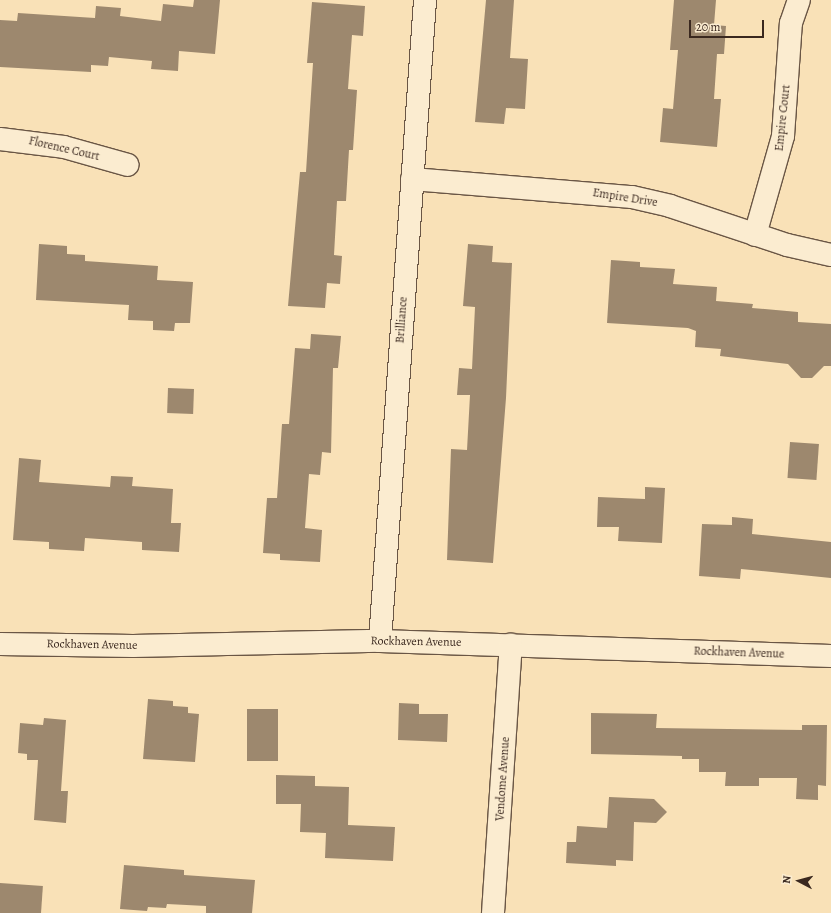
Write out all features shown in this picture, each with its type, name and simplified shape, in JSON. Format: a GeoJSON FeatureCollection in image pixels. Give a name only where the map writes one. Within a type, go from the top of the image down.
{"type":"FeatureCollection","features":[{"type":"Feature","properties":{"kind":"street","name":"Brilliance"},"geometry":{"type":"LineString","coordinates":[[380,641],[425,0]]}},
{"type":"Feature","properties":{"kind":"street","name":"Empire Court"},"geometry":{"type":"LineString","coordinates":[[755,235],[780,149],[791,23],[799,0]]}},
{"type":"Feature","properties":{"kind":"street","name":"Florence Court"},"geometry":{"type":"LineString","coordinates":[[0,139],[64,147],[128,165]]}},
{"type":"Feature","properties":{"kind":"street","name":"Empire Drive"},"geometry":{"type":"LineString","coordinates":[[412,179],[632,197],[670,206],[755,235],[831,255]]}},
{"type":"Feature","properties":{"kind":"street","name":"Rockhaven Avenue"},"geometry":{"type":"LineString","coordinates":[[0,644],[133,646],[380,641],[831,656]]}},
{"type":"Feature","properties":{"kind":"street","name":"Vendome Avenue"},"geometry":{"type":"LineString","coordinates":[[493,913],[511,645]]}},
{"type":"Feature","properties":{"kind":"building"},"geometry":{"type":"Polygon","coordinates":[[[194,0],[220,0],[215,54],[179,51],[178,71],[151,69],[152,61],[109,57],[108,66],[91,65],[91,72],[0,67],[0,20],[17,21],[18,13],[95,18],[96,6],[121,8],[120,16],[161,21],[163,4],[193,7],[194,0]]]}},
{"type":"Feature","properties":{"kind":"building"},"geometry":{"type":"Polygon","coordinates":[[[486,0],[514,0],[510,58],[528,59],[525,109],[506,108],[504,124],[475,122],[486,0]]]}},
{"type":"Feature","properties":{"kind":"building"},"geometry":{"type":"Polygon","coordinates":[[[674,0],[716,0],[714,25],[726,26],[724,54],[717,54],[714,99],[721,99],[717,147],[660,142],[663,108],[673,109],[678,50],[670,50],[674,0]]]}},
{"type":"Feature","properties":{"kind":"building"},"geometry":{"type":"Polygon","coordinates":[[[312,2],[365,6],[363,36],[352,35],[348,89],[357,90],[353,150],[349,150],[346,201],[337,201],[334,255],[342,256],[340,284],[327,283],[325,308],[288,306],[300,172],[306,172],[313,63],[307,63],[312,2]]]}},
{"type":"Feature","properties":{"kind":"building"},"geometry":{"type":"Polygon","coordinates":[[[39,244],[67,246],[67,254],[85,255],[85,261],[158,266],[157,280],[193,282],[190,323],[175,323],[174,331],[153,330],[153,321],[128,320],[129,305],[36,300],[39,244]]]}},
{"type":"Feature","properties":{"kind":"building"},"geometry":{"type":"Polygon","coordinates":[[[468,244],[493,246],[492,262],[512,263],[506,398],[493,563],[447,560],[451,449],[467,450],[470,395],[457,395],[459,368],[472,369],[475,307],[463,306],[468,244]]]}},
{"type":"Feature","properties":{"kind":"building"},"geometry":{"type":"Polygon","coordinates":[[[611,260],[640,262],[640,267],[675,269],[673,284],[717,287],[716,301],[753,304],[752,308],[798,312],[798,322],[831,324],[831,366],[824,366],[812,378],[801,378],[788,364],[720,356],[721,349],[695,347],[696,331],[688,328],[607,323],[611,260]]]}},
{"type":"Feature","properties":{"kind":"building"},"geometry":{"type":"Polygon","coordinates":[[[311,334],[341,336],[338,368],[333,368],[331,453],[322,452],[320,475],[309,474],[305,528],[322,530],[320,562],[280,560],[280,554],[263,553],[267,498],[277,498],[282,424],[289,424],[295,348],[310,349],[311,334]]]}},
{"type":"Feature","properties":{"kind":"building"},"geometry":{"type":"Polygon","coordinates":[[[168,388],[194,389],[193,414],[167,413],[168,388]]]}},
{"type":"Feature","properties":{"kind":"building"},"geometry":{"type":"Polygon","coordinates":[[[790,442],[819,444],[816,480],[787,478],[790,442]]]}},
{"type":"Feature","properties":{"kind":"building"},"geometry":{"type":"Polygon","coordinates":[[[19,458],[41,460],[39,482],[110,487],[111,476],[133,477],[132,486],[173,489],[171,523],[181,523],[179,552],[142,550],[142,542],[85,538],[84,551],[49,549],[49,542],[13,540],[19,458]]]}},
{"type":"Feature","properties":{"kind":"building"},"geometry":{"type":"Polygon","coordinates":[[[645,487],[665,488],[662,543],[618,541],[619,527],[597,527],[598,497],[645,499],[645,487]]]}},
{"type":"Feature","properties":{"kind":"building"},"geometry":{"type":"Polygon","coordinates":[[[732,517],[753,519],[752,534],[831,542],[831,578],[741,569],[740,579],[699,576],[702,524],[732,525],[732,517]]]}},
{"type":"Feature","properties":{"kind":"building"},"geometry":{"type":"Polygon","coordinates":[[[148,699],[173,701],[173,706],[188,707],[188,713],[199,714],[195,762],[143,759],[148,699]]]}},
{"type":"Feature","properties":{"kind":"building"},"geometry":{"type":"Polygon","coordinates":[[[399,703],[419,704],[419,714],[448,714],[447,742],[398,740],[399,703]]]}},
{"type":"Feature","properties":{"kind":"building"},"geometry":{"type":"Polygon","coordinates":[[[247,709],[278,709],[278,761],[247,761],[247,709]]]}},
{"type":"Feature","properties":{"kind":"building"},"geometry":{"type":"Polygon","coordinates":[[[591,713],[657,714],[656,728],[802,730],[802,725],[827,725],[826,786],[818,785],[818,800],[796,799],[797,778],[759,778],[759,786],[725,786],[726,772],[699,772],[699,759],[682,759],[682,756],[591,754],[591,713]]]}},
{"type":"Feature","properties":{"kind":"building"},"geometry":{"type":"Polygon","coordinates":[[[44,718],[66,720],[61,791],[68,791],[66,823],[34,820],[38,760],[27,760],[27,754],[18,753],[20,723],[43,725],[44,718]]]}},
{"type":"Feature","properties":{"kind":"building"},"geometry":{"type":"Polygon","coordinates":[[[276,775],[315,776],[315,786],[349,787],[348,825],[395,827],[393,861],[325,858],[326,833],[300,832],[301,804],[276,804],[276,775]]]}},
{"type":"Feature","properties":{"kind":"building"},"geometry":{"type":"Polygon","coordinates":[[[609,797],[654,799],[667,812],[656,823],[634,822],[633,861],[616,860],[616,866],[566,863],[567,842],[576,842],[577,826],[607,828],[609,797]]]}},
{"type":"Feature","properties":{"kind":"building"},"geometry":{"type":"Polygon","coordinates":[[[124,865],[184,870],[184,875],[255,880],[252,913],[206,913],[206,906],[167,904],[166,908],[148,907],[147,911],[120,909],[124,865]]]}},
{"type":"Feature","properties":{"kind":"building"},"geometry":{"type":"Polygon","coordinates":[[[0,883],[43,886],[41,913],[0,913],[0,883]]]}}]}
